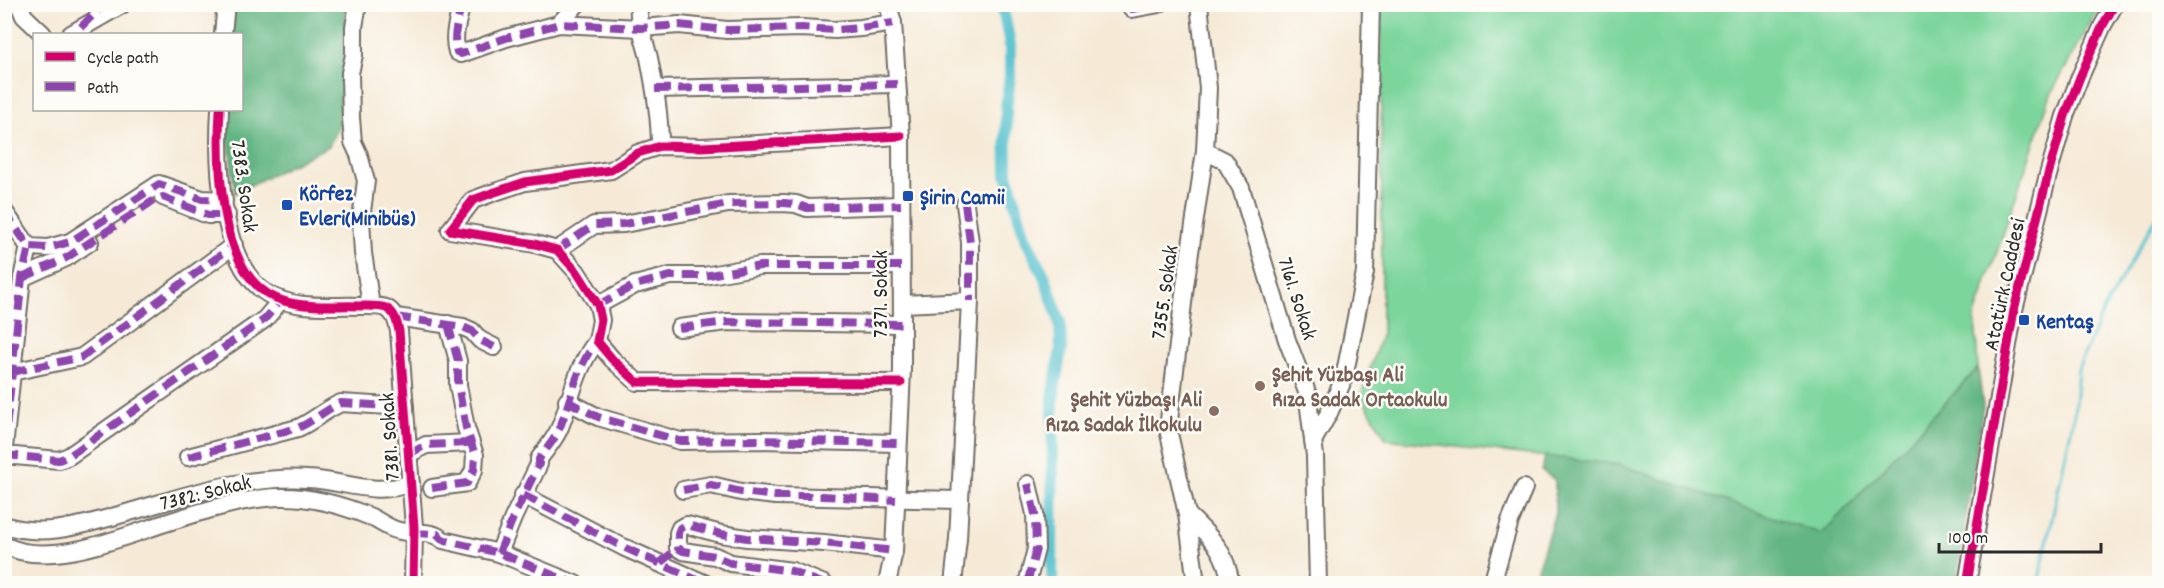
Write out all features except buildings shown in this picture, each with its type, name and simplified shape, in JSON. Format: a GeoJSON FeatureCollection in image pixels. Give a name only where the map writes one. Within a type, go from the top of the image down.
{"type":"FeatureCollection","features":[{"type":"Feature","properties":{"kind":"street"},"geometry":{"type":"LineString","coordinates":[[20,4],[24,16],[42,33]]}},
{"type":"Feature","properties":{"kind":"street"},"geometry":{"type":"LineString","coordinates":[[76,31],[104,4]]}},
{"type":"Feature","properties":{"kind":"street"},"geometry":{"type":"LineString","coordinates":[[76,31],[123,4]]}},
{"type":"Feature","properties":{"kind":"street"},"geometry":{"type":"LineString","coordinates":[[223,33],[226,4]]}},
{"type":"Feature","properties":{"kind":"street"},"geometry":{"type":"LineString","coordinates":[[358,4],[354,27],[354,55],[350,73],[351,118],[353,142],[366,181],[361,219],[363,253],[371,306],[387,308],[396,317],[448,324],[472,331],[480,340],[494,347]]}},
{"type":"Feature","properties":{"kind":"street"},"geometry":{"type":"LineString","coordinates":[[462,4],[454,44],[457,52],[461,54],[506,38],[559,24],[641,28],[679,25],[727,30],[802,28],[835,30],[893,23]]}},
{"type":"Feature","properties":{"kind":"street"},"geometry":{"type":"LineString","coordinates":[[559,24],[577,4]]}},
{"type":"Feature","properties":{"kind":"street"},"geometry":{"type":"LineString","coordinates":[[639,4],[641,28],[660,121],[660,146]]}},
{"type":"Feature","properties":{"kind":"street","name":"7371. Sokak"},"geometry":{"type":"LineString","coordinates":[[887,584],[894,551],[902,324],[901,136],[893,23],[888,4]]}},
{"type":"Feature","properties":{"kind":"street"},"geometry":{"type":"LineString","coordinates":[[1131,4],[1132,9],[1159,4]]}},
{"type":"Feature","properties":{"kind":"street","name":"7355. Sokak"},"geometry":{"type":"LineString","coordinates":[[1196,584],[1187,514],[1168,429],[1185,286],[1205,151],[1208,88],[1198,4]]}},
{"type":"Feature","properties":{"kind":"street"},"geometry":{"type":"LineString","coordinates":[[1313,441],[1329,413],[1344,378],[1365,272],[1371,4]]}},
{"type":"Feature","properties":{"kind":"street","name":"Atatürk Caddesi"},"geometry":{"type":"LineString","coordinates":[[1967,584],[2014,310],[2048,175],[2065,116],[2115,4]]}},
{"type":"Feature","properties":{"kind":"street"},"geometry":{"type":"LineString","coordinates":[[655,89],[897,84]]}},
{"type":"Feature","properties":{"kind":"street","name":"7383. Sokak"},"geometry":{"type":"LineString","coordinates":[[220,111],[219,133],[225,208],[237,256],[250,279],[268,294],[291,304],[371,306]]}},
{"type":"Feature","properties":{"kind":"street"},"geometry":{"type":"LineString","coordinates":[[499,553],[523,495],[539,464],[539,459],[559,430],[567,401],[588,352],[597,341],[601,320],[598,305],[578,272],[557,250],[535,244],[450,230],[472,200],[525,182],[611,170],[638,153],[660,146],[702,147],[901,136]]}},
{"type":"Feature","properties":{"kind":"street","name":"7161. Sokak"},"geometry":{"type":"LineString","coordinates":[[1205,151],[1225,162],[1241,188],[1287,340],[1307,392],[1313,441],[1318,584]]}},
{"type":"Feature","properties":{"kind":"street"},"geometry":{"type":"LineString","coordinates":[[29,247],[48,248],[69,242],[159,184],[225,208]]}},
{"type":"Feature","properties":{"kind":"street"},"geometry":{"type":"LineString","coordinates":[[22,278],[66,258],[163,196],[208,215],[225,208]]}},
{"type":"Feature","properties":{"kind":"street"},"geometry":{"type":"LineString","coordinates":[[557,250],[594,225],[624,224],[728,204],[784,203],[807,208],[901,205]]}},
{"type":"Feature","properties":{"kind":"street"},"geometry":{"type":"LineString","coordinates":[[953,584],[960,500],[970,301],[970,242],[965,204]]}},
{"type":"Feature","properties":{"kind":"street"},"geometry":{"type":"LineString","coordinates":[[4,211],[29,247],[22,278],[4,448]]}},
{"type":"Feature","properties":{"kind":"street"},"geometry":{"type":"LineString","coordinates":[[12,372],[82,357],[234,245]]}},
{"type":"Feature","properties":{"kind":"street"},"geometry":{"type":"LineString","coordinates":[[598,305],[635,285],[670,276],[704,276],[760,266],[901,266]]}},
{"type":"Feature","properties":{"kind":"street"},"geometry":{"type":"LineString","coordinates":[[4,455],[59,460],[69,456],[265,319],[281,300]]}},
{"type":"Feature","properties":{"kind":"street"},"geometry":{"type":"LineString","coordinates":[[902,304],[970,301]]}},
{"type":"Feature","properties":{"kind":"street","name":"7381. Sokak"},"geometry":{"type":"LineString","coordinates":[[396,317],[411,483],[414,533],[413,584]]}},
{"type":"Feature","properties":{"kind":"street"},"geometry":{"type":"LineString","coordinates":[[679,328],[727,322],[902,324]]}},
{"type":"Feature","properties":{"kind":"street"},"geometry":{"type":"LineString","coordinates":[[432,488],[462,484],[470,480],[474,470],[475,454],[466,428],[458,385],[458,361],[448,324]]}},
{"type":"Feature","properties":{"kind":"street"},"geometry":{"type":"LineString","coordinates":[[597,341],[612,359],[637,382],[901,383]]}},
{"type":"Feature","properties":{"kind":"street"},"geometry":{"type":"LineString","coordinates":[[567,401],[598,417],[680,441],[898,443]]}},
{"type":"Feature","properties":{"kind":"street"},"geometry":{"type":"LineString","coordinates":[[188,457],[298,428],[314,422],[332,407],[341,403],[405,407]]}},
{"type":"Feature","properties":{"kind":"street"},"geometry":{"type":"LineString","coordinates":[[408,454],[426,445],[470,443]]}},
{"type":"Feature","properties":{"kind":"street","name":"7382: Sokak"},"geometry":{"type":"LineString","coordinates":[[4,525],[33,531],[71,528],[225,486],[262,480],[306,479],[344,483],[371,490],[397,488],[411,483]]}},
{"type":"Feature","properties":{"kind":"street"},"geometry":{"type":"LineString","coordinates":[[1027,584],[1036,549],[1035,513],[1028,484]]}},
{"type":"Feature","properties":{"kind":"street"},"geometry":{"type":"LineString","coordinates":[[683,490],[711,485],[741,492],[776,496],[960,500]]}},
{"type":"Feature","properties":{"kind":"street"},"geometry":{"type":"LineString","coordinates":[[1492,584],[1510,521],[1524,488]]}},
{"type":"Feature","properties":{"kind":"street"},"geometry":{"type":"LineString","coordinates":[[523,495],[623,547],[706,584]]}},
{"type":"Feature","properties":{"kind":"street","name":"7382: Sokak"},"geometry":{"type":"LineString","coordinates":[[4,545],[27,552],[66,552],[101,545],[220,507],[276,497],[304,497],[371,517],[395,530],[437,534],[443,540],[499,553],[575,584]]}},
{"type":"Feature","properties":{"kind":"street"},"geometry":{"type":"LineString","coordinates":[[1187,514],[1219,546],[1228,564],[1232,584]]}},
{"type":"Feature","properties":{"kind":"street"},"geometry":{"type":"LineString","coordinates":[[678,548],[678,533],[680,528],[687,525],[747,538],[824,543],[894,551]]}},
{"type":"Feature","properties":{"kind":"street"},"geometry":{"type":"LineString","coordinates":[[660,563],[678,548]]}},
{"type":"Feature","properties":{"kind":"street"},"geometry":{"type":"LineString","coordinates":[[678,548],[683,551],[715,556],[731,563],[792,571],[824,584]]}},
{"type":"Feature","properties":{"kind":"green space"},"geometry":{"type":"Polygon","coordinates":[[[236,5],[346,5],[339,127],[329,146],[235,193],[225,111],[243,111],[243,33],[229,33],[236,5]]]}},
{"type":"Feature","properties":{"kind":"green space"},"geometry":{"type":"Polygon","coordinates":[[[1381,5],[2100,5],[2051,94],[1975,316],[1978,368],[1822,534],[1620,465],[1386,439],[1361,396],[1382,333],[1381,5]]]}},
{"type":"Feature","properties":{"kind":"green space"},"geometry":{"type":"Polygon","coordinates":[[[1978,368],[1983,406],[1956,583],[1533,583],[1555,513],[1555,480],[1542,471],[1545,456],[1620,465],[1822,534],[1978,368]]]}},
{"type":"Feature","properties":{"kind":"waterway"},"geometry":{"type":"LineString","coordinates":[[1002,4],[1010,45],[1010,77],[1006,108],[1007,174],[1025,237],[1045,278],[1060,322],[1061,349],[1053,397],[1052,584]]}},
{"type":"Feature","properties":{"kind":"waterway"},"geometry":{"type":"LineString","coordinates":[[2038,584],[2074,416],[2078,369],[2102,313],[2160,211]]}},
{"type":"Feature","properties":{"kind":"marked path"},"geometry":{"type":"LineString","coordinates":[[81,27],[104,4]]}},
{"type":"Feature","properties":{"kind":"marked path"},"geometry":{"type":"LineString","coordinates":[[462,4],[455,40],[457,52],[461,54],[506,38],[559,24],[641,28],[679,25],[727,30],[802,28],[835,30],[893,23]]}},
{"type":"Feature","properties":{"kind":"marked path"},"geometry":{"type":"LineString","coordinates":[[1131,4],[1132,9],[1159,4]]}},
{"type":"Feature","properties":{"kind":"marked path"},"geometry":{"type":"LineString","coordinates":[[655,89],[897,84]]}},
{"type":"Feature","properties":{"kind":"marked path"},"geometry":{"type":"LineString","coordinates":[[4,211],[29,247],[48,248],[70,242],[159,184],[202,199],[224,200]]}},
{"type":"Feature","properties":{"kind":"marked path"},"geometry":{"type":"LineString","coordinates":[[22,278],[66,258],[156,199],[163,197],[208,215],[227,215]]}},
{"type":"Feature","properties":{"kind":"marked path"},"geometry":{"type":"LineString","coordinates":[[557,250],[594,225],[624,224],[728,204],[784,203],[807,208],[901,205]]}},
{"type":"Feature","properties":{"kind":"marked path"},"geometry":{"type":"LineString","coordinates":[[965,204],[970,242],[970,301]]}},
{"type":"Feature","properties":{"kind":"marked path"},"geometry":{"type":"LineString","coordinates":[[12,372],[82,357],[234,245]]}},
{"type":"Feature","properties":{"kind":"marked path"},"geometry":{"type":"LineString","coordinates":[[4,448],[22,278],[29,247]]}},
{"type":"Feature","properties":{"kind":"marked path"},"geometry":{"type":"LineString","coordinates":[[598,305],[635,285],[670,276],[704,276],[760,266],[901,266]]}},
{"type":"Feature","properties":{"kind":"marked path"},"geometry":{"type":"LineString","coordinates":[[4,455],[59,460],[69,456],[265,319],[281,300]]}},
{"type":"Feature","properties":{"kind":"marked path"},"geometry":{"type":"LineString","coordinates":[[396,317],[463,327],[494,347]]}},
{"type":"Feature","properties":{"kind":"marked path"},"geometry":{"type":"LineString","coordinates":[[679,328],[727,322],[902,324]]}},
{"type":"Feature","properties":{"kind":"marked path"},"geometry":{"type":"LineString","coordinates":[[432,488],[467,483],[474,470],[475,455],[466,428],[458,385],[458,361],[448,324]]}},
{"type":"Feature","properties":{"kind":"marked path"},"geometry":{"type":"LineString","coordinates":[[499,553],[539,464],[539,459],[558,431],[584,361],[597,341]]}},
{"type":"Feature","properties":{"kind":"marked path"},"geometry":{"type":"LineString","coordinates":[[567,401],[598,417],[680,441],[898,443]]}},
{"type":"Feature","properties":{"kind":"marked path"},"geometry":{"type":"LineString","coordinates":[[188,457],[298,428],[341,403],[405,407]]}},
{"type":"Feature","properties":{"kind":"marked path"},"geometry":{"type":"LineString","coordinates":[[409,454],[426,445],[470,443]]}},
{"type":"Feature","properties":{"kind":"marked path"},"geometry":{"type":"LineString","coordinates":[[1027,584],[1036,549],[1035,514],[1028,484]]}},
{"type":"Feature","properties":{"kind":"marked path"},"geometry":{"type":"LineString","coordinates":[[683,490],[711,485],[741,492],[776,496],[896,500]]}},
{"type":"Feature","properties":{"kind":"marked path"},"geometry":{"type":"LineString","coordinates":[[523,495],[623,547],[706,584]]}},
{"type":"Feature","properties":{"kind":"marked path"},"geometry":{"type":"LineString","coordinates":[[824,584],[792,571],[731,563],[715,556],[683,551],[678,548],[678,533],[680,528],[687,525],[747,538],[824,543],[894,551]]}},
{"type":"Feature","properties":{"kind":"marked path"},"geometry":{"type":"LineString","coordinates":[[414,533],[437,534],[443,540],[499,553],[575,584]]}},
{"type":"Feature","properties":{"kind":"marked path"},"geometry":{"type":"LineString","coordinates":[[660,563],[678,548]]}},
{"type":"Feature","properties":{"kind":"cycle path"},"geometry":{"type":"LineString","coordinates":[[1967,584],[2014,310],[2048,175],[2065,116],[2080,77],[2115,4]]}},
{"type":"Feature","properties":{"kind":"cycle path"},"geometry":{"type":"LineString","coordinates":[[220,111],[219,156],[224,210],[239,260],[252,280],[268,294],[300,305],[380,306],[392,312],[395,318],[399,331],[414,527],[413,584]]}},
{"type":"Feature","properties":{"kind":"cycle path"},"geometry":{"type":"LineString","coordinates":[[901,136],[702,147],[660,146],[638,153],[611,170],[525,182],[473,200],[450,230],[535,244],[557,250],[577,272],[598,305],[601,320],[597,341],[612,359],[637,382],[901,383]]}},
{"type":"Feature","properties":{"kind":"place","name":"Şirin Camii"},"geometry":{"type":"Point","coordinates":[908,196]}},
{"type":"Feature","properties":{"kind":"place","name":"Körfez Evleri(Minibüs)"},"geometry":{"type":"Point","coordinates":[287,205]}},
{"type":"Feature","properties":{"kind":"place","name":"Kentaş"},"geometry":{"type":"Point","coordinates":[2024,320]}},
{"type":"Feature","properties":{"kind":"place","name":"Şehit Yüzbaşı Ali Rıza Sadak Ortaokulu"},"geometry":{"type":"Point","coordinates":[1260,386]}},
{"type":"Feature","properties":{"kind":"place","name":"Şehit Yüzbaşı Ali Rıza Sadak İlkokulu"},"geometry":{"type":"Point","coordinates":[1214,411]}}]}
